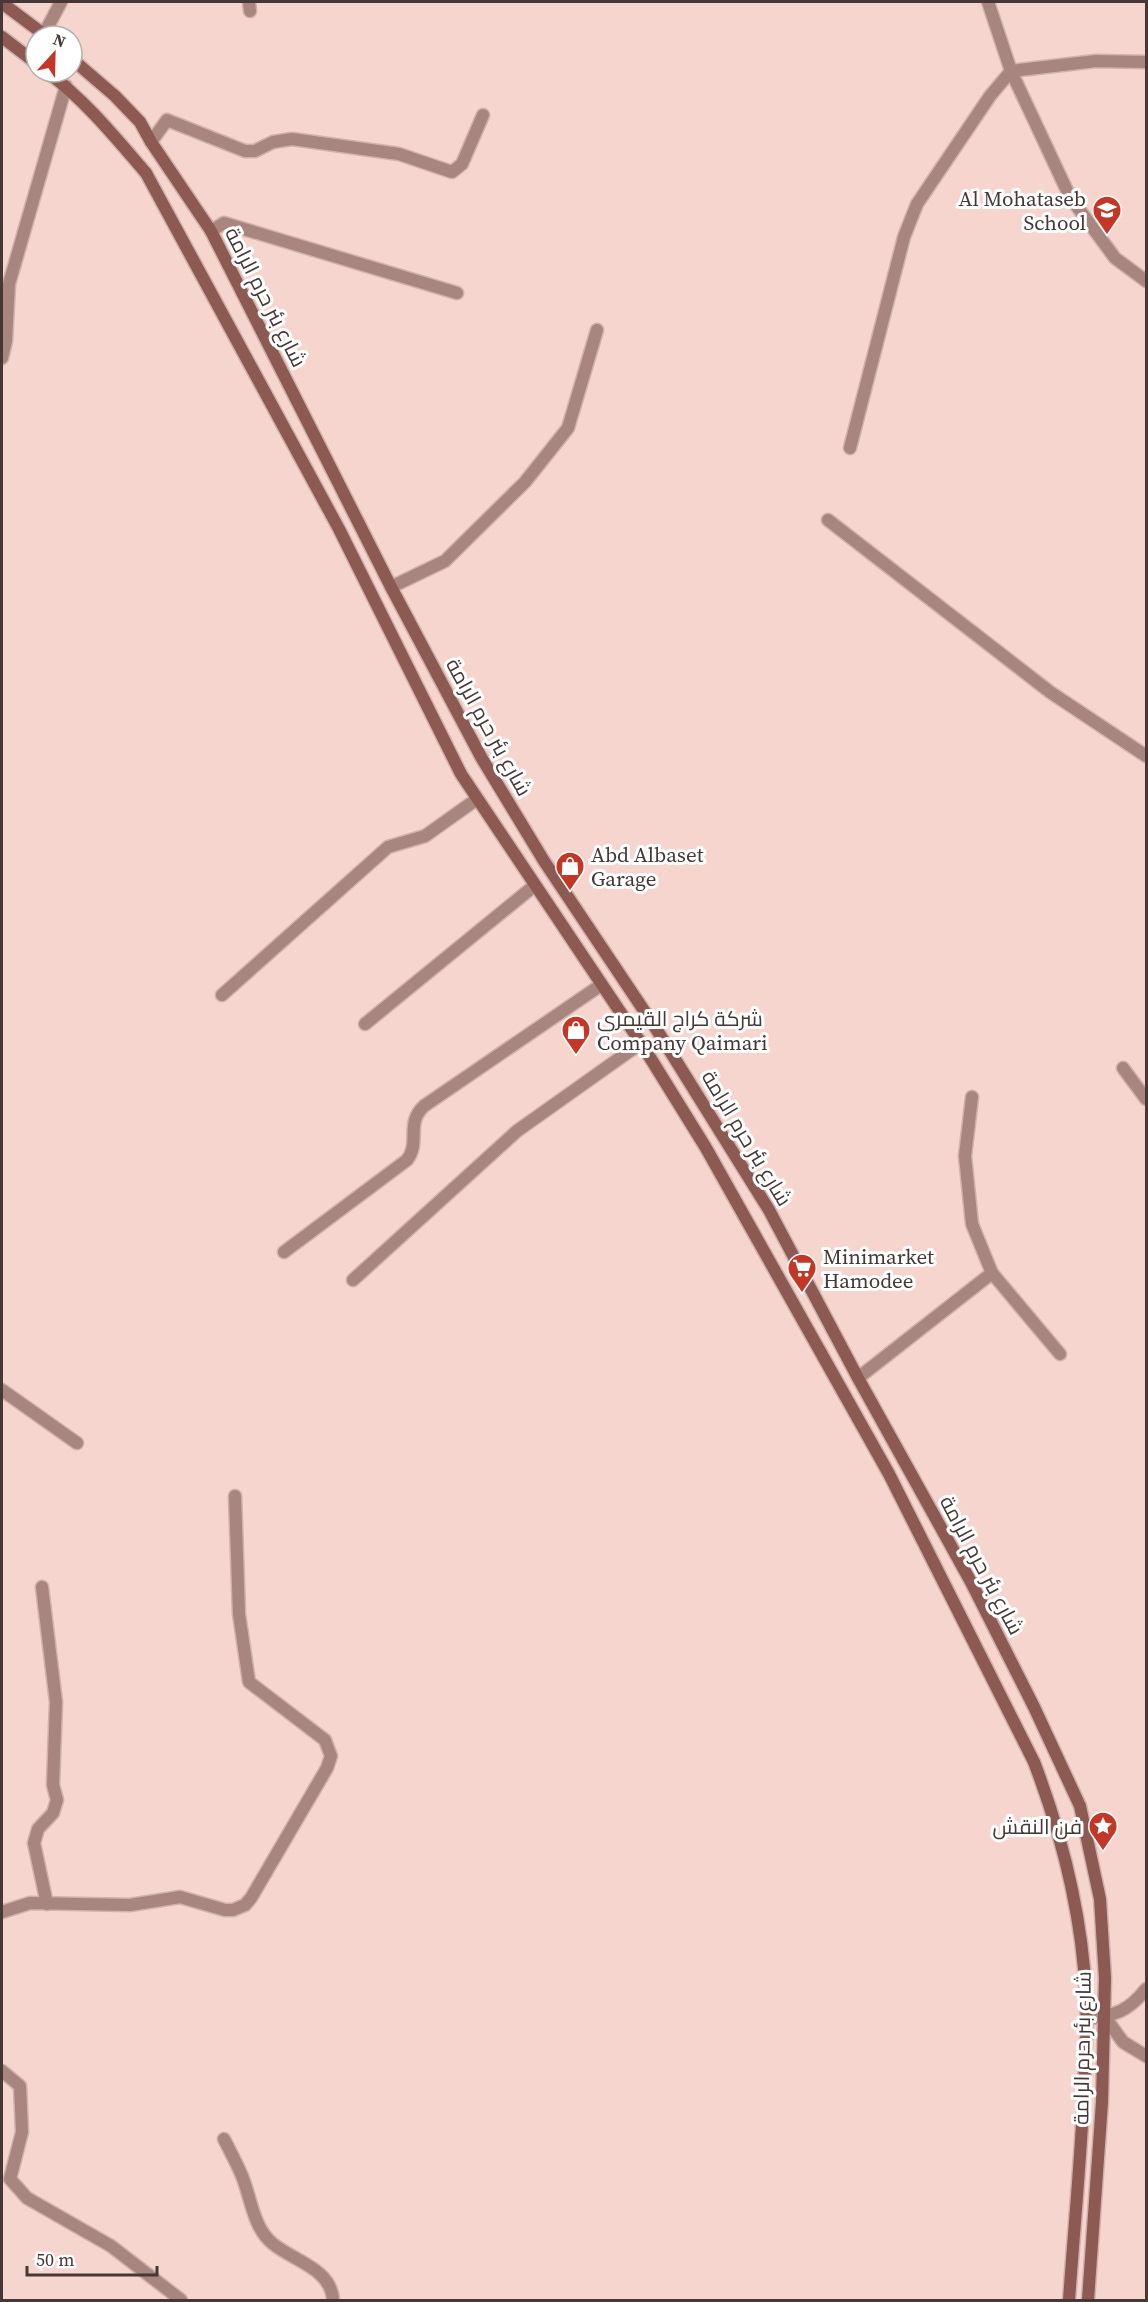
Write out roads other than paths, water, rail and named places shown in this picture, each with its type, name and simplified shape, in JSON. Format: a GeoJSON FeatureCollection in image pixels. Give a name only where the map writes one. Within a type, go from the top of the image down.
{"type":"FeatureCollection","features":[{"type":"Feature","properties":{"kind":"main road"},"geometry":{"type":"LineString","coordinates":[[2,3],[30,24]]}},
{"type":"Feature","properties":{"kind":"main road"},"geometry":{"type":"LineString","coordinates":[[2,37],[24,54]]}},
{"type":"Feature","properties":{"kind":"main road","name":"شارع بئر حرم الرامة"},"geometry":{"type":"LineString","coordinates":[[84,69],[115,96],[140,122],[211,231],[391,587],[481,757],[544,861],[656,1027],[769,1210],[858,1378],[971,1582],[1034,1707],[1080,1806],[1100,1899],[1105,2017],[1102,2102],[1088,2301]]}},
{"type":"Feature","properties":{"kind":"main road","name":"شارع بئر حرم الرامة"},"geometry":{"type":"LineString","coordinates":[[63,84],[104,125],[146,173],[339,529],[461,774],[641,1043],[706,1148],[889,1474],[1034,1762],[1053,1811],[1067,1862],[1081,1937],[1087,2019],[1069,2301]]}},
{"type":"Feature","properties":{"kind":"street"},"geometry":{"type":"LineString","coordinates":[[50,24],[61,2]]}},
{"type":"Feature","properties":{"kind":"street"},"geometry":{"type":"LineString","coordinates":[[988,2],[1011,71],[1070,197],[1115,258],[1146,281]]}},
{"type":"Feature","properties":{"kind":"street"},"geometry":{"type":"LineString","coordinates":[[850,448],[904,237],[917,204],[990,96],[1011,71],[1096,61],[1146,62]]}},
{"type":"Feature","properties":{"kind":"street"},"geometry":{"type":"LineString","coordinates":[[2,358],[6,341],[9,284],[66,86]]}},
{"type":"Feature","properties":{"kind":"street"},"geometry":{"type":"LineString","coordinates":[[151,142],[167,120],[245,152],[255,151],[273,142],[292,139],[399,154],[452,172],[461,166],[483,115]]}},
{"type":"Feature","properties":{"kind":"street"},"geometry":{"type":"LineString","coordinates":[[211,231],[224,223],[457,293]]}},
{"type":"Feature","properties":{"kind":"street"},"geometry":{"type":"LineString","coordinates":[[391,587],[445,561],[525,482],[568,428],[597,330]]}},
{"type":"Feature","properties":{"kind":"street"},"geometry":{"type":"LineString","coordinates":[[828,520],[1050,692],[1146,756]]}},
{"type":"Feature","properties":{"kind":"street"},"geometry":{"type":"LineString","coordinates":[[222,995],[388,847],[425,836],[477,799]]}},
{"type":"Feature","properties":{"kind":"street"},"geometry":{"type":"LineString","coordinates":[[365,1024],[534,885]]}},
{"type":"Feature","properties":{"kind":"street"},"geometry":{"type":"LineString","coordinates":[[284,1252],[407,1160],[413,1148],[412,1129],[415,1119],[424,1106],[601,985]]}},
{"type":"Feature","properties":{"kind":"street"},"geometry":{"type":"LineString","coordinates":[[353,1280],[517,1131],[641,1043]]}},
{"type":"Feature","properties":{"kind":"street"},"geometry":{"type":"LineString","coordinates":[[1123,1068],[1146,1099]]}},
{"type":"Feature","properties":{"kind":"street"},"geometry":{"type":"LineString","coordinates":[[972,1097],[965,1156],[972,1224],[992,1273],[1060,1354]]}},
{"type":"Feature","properties":{"kind":"street"},"geometry":{"type":"LineString","coordinates":[[858,1378],[992,1273]]}},
{"type":"Feature","properties":{"kind":"street"},"geometry":{"type":"LineString","coordinates":[[2,1390],[77,1443]]}},
{"type":"Feature","properties":{"kind":"street"},"geometry":{"type":"LineString","coordinates":[[2,1912],[30,1903],[130,1905],[180,1897],[225,1910],[241,1907],[251,1898],[329,1765],[329,1748],[322,1737],[249,1682],[239,1614],[235,1496]]}},
{"type":"Feature","properties":{"kind":"street"},"geometry":{"type":"LineString","coordinates":[[42,1587],[56,1702],[53,1785],[57,1800],[53,1813],[38,1829],[34,1843],[47,1904]]}},
{"type":"Feature","properties":{"kind":"street"},"geometry":{"type":"LineString","coordinates":[[1087,2019],[1120,2013],[1136,2001],[1146,1989]]}},
{"type":"Feature","properties":{"kind":"street"},"geometry":{"type":"LineString","coordinates":[[1105,2017],[1124,2042],[1146,2056]]}},
{"type":"Feature","properties":{"kind":"street"},"geometry":{"type":"LineString","coordinates":[[2,2071],[20,2086],[22,2132],[10,2179],[27,2198],[111,2246],[181,2301]]}},
{"type":"Feature","properties":{"kind":"street"},"geometry":{"type":"LineString","coordinates":[[224,2139],[242,2176],[265,2236],[323,2276],[329,2284],[333,2301]]}},
{"type":"Feature","properties":{"kind":"place","name":"Al Mohataseb School"},"geometry":{"type":"Point","coordinates":[1107,236]}},
{"type":"Feature","properties":{"kind":"place","name":"Abd Albaset Garage"},"geometry":{"type":"Point","coordinates":[570,892]}},
{"type":"Feature","properties":{"kind":"place","name":"شركة كراج القيمري Company Qaimari"},"geometry":{"type":"Point","coordinates":[576,1056]}},
{"type":"Feature","properties":{"kind":"place","name":"Minimarket Hamodee"},"geometry":{"type":"Point","coordinates":[802,1294]}},
{"type":"Feature","properties":{"kind":"place","name":"فن النقش"},"geometry":{"type":"Point","coordinates":[1103,1852]}}]}
